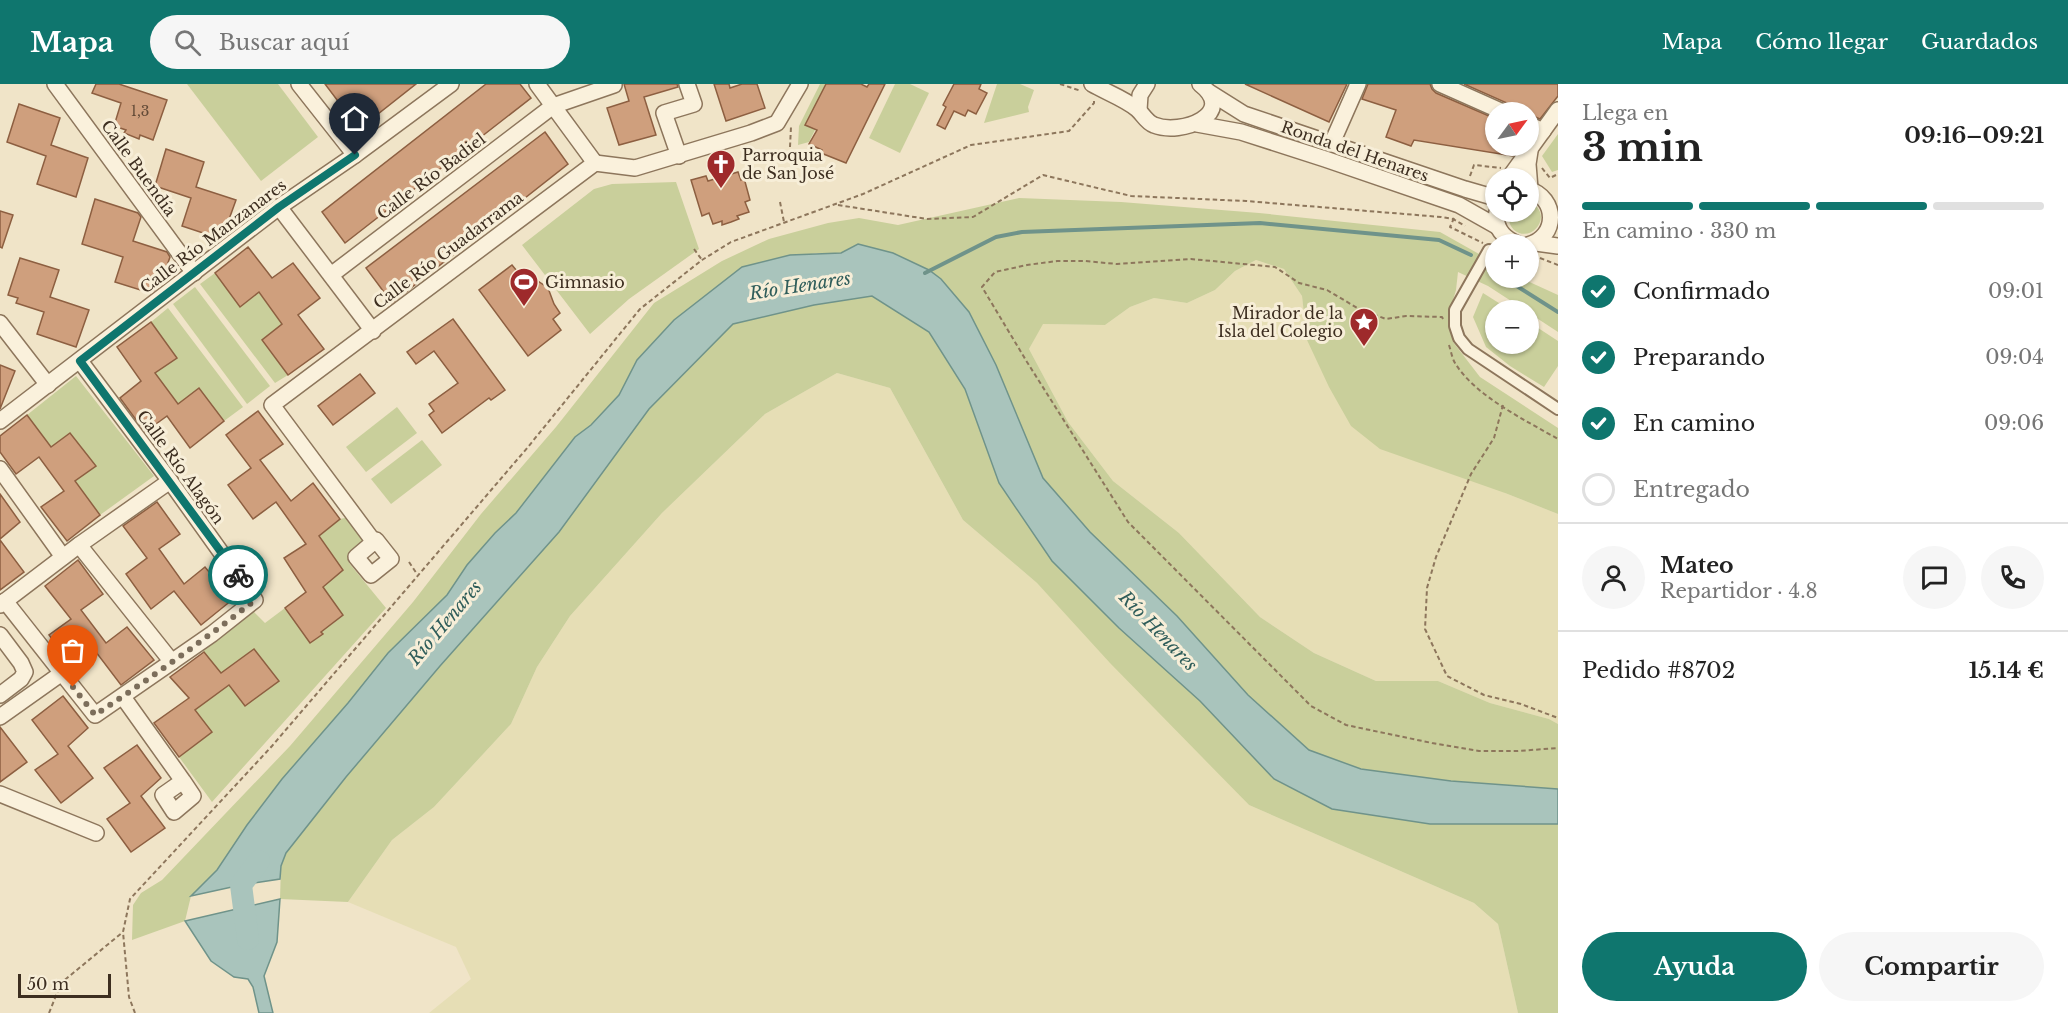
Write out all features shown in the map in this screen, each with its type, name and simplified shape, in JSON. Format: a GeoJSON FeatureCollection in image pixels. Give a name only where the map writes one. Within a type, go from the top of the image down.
{"type":"FeatureCollection","features":[{"type":"Feature","properties":{"kind":"street","name":"Calle Buendía"},"geometry":{"type":"LineString","coordinates":[[55,84],[194,273]]}},
{"type":"Feature","properties":{"kind":"street"},"geometry":{"type":"LineString","coordinates":[[298,84],[355,155]]}},
{"type":"Feature","properties":{"kind":"street","name":"Calle Río Manzanares"},"geometry":{"type":"LineString","coordinates":[[0,421],[279,207],[452,84]]}},
{"type":"Feature","properties":{"kind":"street"},"geometry":{"type":"LineString","coordinates":[[537,84],[595,163],[635,168],[751,134],[777,123],[800,84]]}},
{"type":"Feature","properties":{"kind":"street"},"geometry":{"type":"LineString","coordinates":[[679,156],[664,113],[694,104],[687,84]]}},
{"type":"Feature","properties":{"kind":"street"},"geometry":{"type":"LineString","coordinates":[[1139,110],[1140,95],[1148,84]]}},
{"type":"Feature","properties":{"kind":"street"},"geometry":{"type":"LineString","coordinates":[[1332,143],[1358,84]]}},
{"type":"Feature","properties":{"kind":"street"},"geometry":{"type":"LineString","coordinates":[[1440,84],[1485,104]]}},
{"type":"Feature","properties":{"kind":"street","name":"Calle Río Badiel"},"geometry":{"type":"LineString","coordinates":[[331,275],[553,106],[614,86]]}},
{"type":"Feature","properties":{"kind":"street"},"geometry":{"type":"LineString","coordinates":[[1197,124],[1209,116],[1213,103],[1206,87]]}},
{"type":"Feature","properties":{"kind":"street","name":"Ronda del Henares"},"geometry":{"type":"LineString","coordinates":[[1206,87],[1244,114],[1485,195]]}},
{"type":"Feature","properties":{"kind":"street","name":"Ronda del Henares"},"geometry":{"type":"LineString","coordinates":[[1090,91],[1139,110],[1144,118],[1154,125],[1183,127],[1197,124],[1241,132],[1485,215]]}},
{"type":"Feature","properties":{"kind":"street"},"geometry":{"type":"LineString","coordinates":[[1528,168],[1544,131],[1558,110]]}},
{"type":"Feature","properties":{"kind":"street"},"geometry":{"type":"LineString","coordinates":[[1539,129],[1544,131]]}},
{"type":"Feature","properties":{"kind":"street"},"geometry":{"type":"LineString","coordinates":[[1521,168],[1534,157]]}},
{"type":"Feature","properties":{"kind":"street","name":"Calle Río Guadarrama"},"geometry":{"type":"LineString","coordinates":[[374,542],[272,405],[595,163]]}},
{"type":"Feature","properties":{"kind":"street"},"geometry":{"type":"LineString","coordinates":[[1539,239],[1549,231],[1555,214],[1552,193]]}},
{"type":"Feature","properties":{"kind":"street"},"geometry":{"type":"LineString","coordinates":[[279,207],[373,331]]}},
{"type":"Feature","properties":{"kind":"street"},"geometry":{"type":"LineString","coordinates":[[1539,245],[1558,246]]}},
{"type":"Feature","properties":{"kind":"street"},"geometry":{"type":"LineString","coordinates":[[1485,257],[1455,310],[1455,326],[1459,338],[1468,349],[1558,409]]}},
{"type":"Feature","properties":{"kind":"street"},"geometry":{"type":"LineString","coordinates":[[0,324],[48,385]]}},
{"type":"Feature","properties":{"kind":"street","name":"Calle Río Alagón"},"geometry":{"type":"LineString","coordinates":[[80,361],[170,480],[255,600],[172,662]]}},
{"type":"Feature","properties":{"kind":"street"},"geometry":{"type":"LineString","coordinates":[[0,469],[63,557]]}},
{"type":"Feature","properties":{"kind":"street"},"geometry":{"type":"LineString","coordinates":[[79,545],[172,662],[95,715],[2,603],[79,545],[170,480]]}},
{"type":"Feature","properties":{"kind":"street"},"geometry":{"type":"LineString","coordinates":[[0,635],[25,672],[21,679],[0,695]]}},
{"type":"Feature","properties":{"kind":"street"},"geometry":{"type":"LineString","coordinates":[[0,717],[62,674]]}},
{"type":"Feature","properties":{"kind":"street"},"geometry":{"type":"LineString","coordinates":[[123,697],[183,782]]}},
{"type":"Feature","properties":{"kind":"street"},"geometry":{"type":"LineString","coordinates":[[0,794],[96,833]]}},
{"type":"Feature","properties":{"kind":"path"},"geometry":{"type":"LineString","coordinates":[[135,1013],[129,997],[123,932],[130,899],[272,746],[528,447],[640,309],[702,260],[730,242],[835,205],[971,145],[1069,131],[1094,103],[1090,91],[1060,84]]}},
{"type":"Feature","properties":{"kind":"path"},"geometry":{"type":"LineString","coordinates":[[1073,88],[1075,84]]}},
{"type":"Feature","properties":{"kind":"path"},"geometry":{"type":"LineString","coordinates":[[1534,157],[1550,178],[1558,174]]}},
{"type":"Feature","properties":{"kind":"path"},"geometry":{"type":"LineString","coordinates":[[835,205],[927,219],[973,217],[1043,175],[1131,196],[1246,201],[1441,217],[1453,219],[1470,228]]}},
{"type":"Feature","properties":{"kind":"path"},"geometry":{"type":"LineString","coordinates":[[780,202],[784,223]]}},
{"type":"Feature","properties":{"kind":"path"},"geometry":{"type":"LineString","coordinates":[[1450,227],[1485,244]]}},
{"type":"Feature","properties":{"kind":"path"},"geometry":{"type":"LineString","coordinates":[[694,249],[702,260]]}},
{"type":"Feature","properties":{"kind":"path"},"geometry":{"type":"LineString","coordinates":[[1443,323],[1442,317],[1406,316],[1386,320],[1359,309],[1327,290],[1299,283],[1275,267],[1191,259],[1117,264],[1076,261],[1027,265],[995,272],[982,287],[1128,522],[1311,706],[1346,725],[1479,751],[1558,748]]}},
{"type":"Feature","properties":{"kind":"path"},"geometry":{"type":"LineString","coordinates":[[1541,259],[1558,265]]}},
{"type":"Feature","properties":{"kind":"path"},"geometry":{"type":"LineString","coordinates":[[1448,340],[1455,363],[1478,389],[1558,439]]}},
{"type":"Feature","properties":{"kind":"path"},"geometry":{"type":"LineString","coordinates":[[1503,405],[1494,438],[1471,474],[1436,556],[1427,588],[1425,629],[1447,676],[1485,695],[1558,717]]}},
{"type":"Feature","properties":{"kind":"path"},"geometry":{"type":"LineString","coordinates":[[409,562],[417,574]]}},
{"type":"Feature","properties":{"kind":"path"},"geometry":{"type":"LineString","coordinates":[[49,1013],[61,982],[123,932]]}},
{"type":"Feature","properties":{"kind":"shaded area"},"geometry":{"type":"Polygon","coordinates":[[[1256,260],[1284,269],[1302,296],[1307,340],[1505,493],[1558,514],[1558,724],[1549,719],[1490,703],[1438,681],[1376,681],[1314,653],[1260,617],[1179,533],[1113,481],[1068,422],[1029,349],[1042,324],[1105,325],[1130,307],[1154,298],[1187,303],[1215,290],[1235,271],[1256,260]]]}},
{"type":"Feature","properties":{"kind":"shaded area"},"geometry":{"type":"Polygon","coordinates":[[[837,373],[890,388],[963,520],[1037,583],[1249,805],[1474,903],[1498,924],[1518,1013],[429,1013],[471,979],[456,947],[348,902],[392,840],[434,807],[511,724],[537,667],[570,616],[662,513],[765,414],[837,373]]]}},
{"type":"Feature","properties":{"kind":"green space"},"geometry":{"type":"Polygon","coordinates":[[[187,84],[278,84],[318,137],[261,181],[187,84]]]}},
{"type":"Feature","properties":{"kind":"green space"},"geometry":{"type":"Polygon","coordinates":[[[820,84],[838,84],[809,142],[798,145],[799,126],[820,84]]]}},
{"type":"Feature","properties":{"kind":"green space"},"geometry":{"type":"Polygon","coordinates":[[[895,84],[910,84],[929,93],[900,153],[869,138],[895,84]]]}},
{"type":"Feature","properties":{"kind":"green space"},"geometry":{"type":"Polygon","coordinates":[[[997,84],[1020,84],[1034,90],[1028,107],[1029,112],[984,123],[997,84]]]}},
{"type":"Feature","properties":{"kind":"green space"},"geometry":{"type":"Polygon","coordinates":[[[1558,134],[1558,170],[1552,172],[1542,156],[1558,134]]]}},
{"type":"Feature","properties":{"kind":"green space"},"geometry":{"type":"Polygon","coordinates":[[[676,182],[699,249],[629,299],[590,334],[522,245],[594,189],[612,184],[676,182]]]}},
{"type":"Feature","properties":{"kind":"green space"},"geometry":{"type":"Polygon","coordinates":[[[1019,198],[1121,202],[1259,213],[1440,232],[1485,257],[1485,285],[1458,272],[1456,290],[1449,314],[1453,342],[1480,377],[1558,428],[1558,514],[1380,449],[1351,426],[1329,387],[1307,340],[1302,296],[1284,269],[1256,260],[1235,271],[1215,290],[1187,303],[1154,298],[1130,307],[1105,325],[1043,324],[1029,349],[1068,422],[1113,481],[1179,533],[1260,617],[1314,653],[1376,681],[1438,681],[1490,703],[1549,719],[1558,724],[1558,789],[1451,781],[1361,769],[1309,750],[1248,695],[1177,616],[1090,532],[1043,478],[996,365],[969,312],[941,279],[929,270],[858,244],[841,253],[817,253],[742,267],[674,320],[637,360],[619,395],[591,426],[575,437],[517,513],[467,565],[447,595],[388,653],[282,779],[217,870],[191,896],[185,921],[132,940],[133,905],[141,893],[162,880],[290,746],[413,602],[481,514],[556,427],[654,303],[722,261],[769,239],[828,223],[859,218],[898,225],[1019,198]]]}},
{"type":"Feature","properties":{"kind":"green space"},"geometry":{"type":"Polygon","coordinates":[[[1539,211],[1540,213],[1541,219],[1538,225],[1528,233],[1521,234],[1511,226],[1510,222],[1539,222],[1539,211]]]}},
{"type":"Feature","properties":{"kind":"green space"},"geometry":{"type":"Polygon","coordinates":[[[215,273],[240,307],[253,284],[290,334],[282,340],[274,330],[262,340],[288,375],[275,383],[200,284],[215,273]]]}},
{"type":"Feature","properties":{"kind":"green space"},"geometry":{"type":"Polygon","coordinates":[[[1539,286],[1558,295],[1558,332],[1539,320],[1539,300],[1510,300],[1491,288],[1539,286]]]}},
{"type":"Feature","properties":{"kind":"green space"},"geometry":{"type":"Polygon","coordinates":[[[195,287],[270,386],[247,404],[173,304],[195,287]]]}},
{"type":"Feature","properties":{"kind":"green space"},"geometry":{"type":"Polygon","coordinates":[[[1483,293],[1494,300],[1485,300],[1485,345],[1473,317],[1483,293]]]}},
{"type":"Feature","properties":{"kind":"green space"},"geometry":{"type":"Polygon","coordinates":[[[872,296],[929,331],[965,389],[999,483],[1119,628],[1200,701],[1274,779],[1332,809],[1430,824],[1558,824],[1558,1013],[1518,1013],[1498,924],[1474,903],[1249,805],[1110,663],[1037,583],[963,520],[890,388],[837,373],[765,414],[662,513],[570,616],[537,667],[511,724],[434,807],[392,840],[348,902],[280,899],[281,866],[286,853],[346,777],[440,666],[559,532],[649,409],[733,324],[814,305],[872,296]]]}},
{"type":"Feature","properties":{"kind":"green space"},"geometry":{"type":"Polygon","coordinates":[[[168,308],[243,407],[224,421],[199,389],[186,414],[148,365],[165,366],[177,358],[151,322],[168,308]]]}},
{"type":"Feature","properties":{"kind":"green space"},"geometry":{"type":"Polygon","coordinates":[[[1539,329],[1558,341],[1558,366],[1544,387],[1495,354],[1539,354],[1539,329]]]}},
{"type":"Feature","properties":{"kind":"green space"},"geometry":{"type":"Polygon","coordinates":[[[76,376],[154,476],[100,515],[68,471],[78,463],[85,474],[96,466],[70,433],[60,440],[59,459],[27,415],[76,376]]]}},
{"type":"Feature","properties":{"kind":"green space"},"geometry":{"type":"Polygon","coordinates":[[[397,407],[417,433],[366,472],[346,447],[397,407]]]}},
{"type":"Feature","properties":{"kind":"green space"},"geometry":{"type":"Polygon","coordinates":[[[422,440],[442,465],[391,504],[371,479],[422,440]]]}},
{"type":"Feature","properties":{"kind":"green space"},"geometry":{"type":"Polygon","coordinates":[[[354,516],[368,536],[349,553],[349,563],[386,608],[212,802],[179,757],[212,732],[185,717],[239,677],[247,689],[237,696],[245,706],[279,681],[254,649],[210,682],[212,662],[203,651],[252,610],[265,623],[285,608],[310,643],[323,634],[314,623],[323,616],[331,625],[343,615],[314,577],[323,570],[330,581],[343,570],[311,526],[330,527],[340,519],[354,516]]]}},
{"type":"Feature","properties":{"kind":"water"},"geometry":{"type":"Polygon","coordinates":[[[858,244],[893,253],[929,270],[941,279],[969,312],[996,365],[1043,478],[1090,532],[1177,616],[1248,695],[1309,750],[1361,769],[1451,781],[1558,789],[1558,824],[1430,824],[1332,809],[1274,779],[1200,701],[1119,628],[1052,561],[999,483],[965,389],[929,332],[872,296],[814,305],[733,324],[649,409],[559,532],[440,666],[346,777],[286,853],[281,866],[280,879],[191,896],[217,870],[282,779],[388,653],[447,595],[467,565],[516,513],[575,437],[591,425],[619,395],[637,360],[674,320],[742,267],[790,255],[841,253],[858,244]]]}},
{"type":"Feature","properties":{"kind":"water"},"geometry":{"type":"Polygon","coordinates":[[[280,899],[277,942],[264,976],[273,1013],[259,1013],[253,987],[248,979],[234,977],[211,961],[185,921],[280,899]]]}},
{"type":"Feature","properties":{"kind":"building"},"geometry":{"type":"Polygon","coordinates":[[[96,84],[119,84],[167,100],[153,140],[140,135],[139,139],[124,133],[126,130],[114,126],[121,103],[92,93],[96,84]]]}},
{"type":"Feature","properties":{"kind":"building"},"geometry":{"type":"Polygon","coordinates":[[[325,84],[416,84],[359,129],[325,84]]]}},
{"type":"Feature","properties":{"kind":"building"},"geometry":{"type":"Polygon","coordinates":[[[486,84],[520,84],[531,98],[345,243],[322,212],[486,84]]]}},
{"type":"Feature","properties":{"kind":"building"},"geometry":{"type":"Polygon","coordinates":[[[624,84],[677,84],[678,87],[644,97],[656,135],[619,145],[607,108],[629,101],[624,84]]]}},
{"type":"Feature","properties":{"kind":"building"},"geometry":{"type":"Polygon","coordinates":[[[714,84],[729,84],[730,88],[742,84],[757,84],[765,108],[726,121],[714,84]]]}},
{"type":"Feature","properties":{"kind":"building"},"geometry":{"type":"Polygon","coordinates":[[[826,84],[861,84],[867,87],[869,84],[885,84],[846,163],[821,153],[822,150],[809,144],[817,130],[805,125],[826,84]]]}},
{"type":"Feature","properties":{"kind":"building"},"geometry":{"type":"Polygon","coordinates":[[[954,84],[981,84],[979,89],[987,93],[976,114],[968,110],[965,116],[954,111],[945,129],[937,125],[946,107],[943,105],[954,84]]]}},
{"type":"Feature","properties":{"kind":"building"},"geometry":{"type":"Polygon","coordinates":[[[1245,84],[1347,84],[1329,122],[1245,84]]]}},
{"type":"Feature","properties":{"kind":"building"},"geometry":{"type":"Polygon","coordinates":[[[1368,84],[1430,84],[1436,93],[1485,114],[1485,151],[1414,140],[1411,146],[1386,137],[1396,110],[1362,99],[1368,84]]]}},
{"type":"Feature","properties":{"kind":"building"},"geometry":{"type":"Polygon","coordinates":[[[1464,84],[1558,84],[1558,96],[1540,119],[1539,102],[1505,102],[1464,84]]]}},
{"type":"Feature","properties":{"kind":"building"},"geometry":{"type":"Polygon","coordinates":[[[19,104],[60,118],[51,145],[88,158],[76,197],[37,184],[46,156],[7,142],[19,104]]]}},
{"type":"Feature","properties":{"kind":"building"},"geometry":{"type":"Polygon","coordinates":[[[545,132],[568,164],[392,303],[366,268],[545,132]]]}},
{"type":"Feature","properties":{"kind":"building"},"geometry":{"type":"Polygon","coordinates":[[[166,149],[204,162],[196,187],[236,200],[226,235],[221,239],[182,226],[191,198],[155,186],[166,149]]]}},
{"type":"Feature","properties":{"kind":"building","name":"Parroquia de San José"},"geometry":{"type":"Polygon","coordinates":[[[738,172],[741,180],[744,178],[750,200],[745,202],[749,212],[737,216],[739,219],[722,225],[722,221],[713,224],[709,213],[702,216],[691,180],[706,176],[708,181],[738,172]]]}},
{"type":"Feature","properties":{"kind":"building"},"geometry":{"type":"Polygon","coordinates":[[[95,199],[138,213],[141,217],[133,241],[167,252],[170,257],[165,271],[162,270],[156,289],[150,293],[115,282],[123,257],[82,244],[95,199]]]}},
{"type":"Feature","properties":{"kind":"building"},"geometry":{"type":"Polygon","coordinates":[[[0,211],[13,215],[2,248],[0,247],[0,211]]]}},
{"type":"Feature","properties":{"kind":"building"},"geometry":{"type":"Polygon","coordinates":[[[248,247],[272,278],[293,263],[320,298],[298,315],[324,349],[288,375],[262,340],[282,324],[259,292],[240,307],[215,273],[248,247]]]}},
{"type":"Feature","properties":{"kind":"building"},"geometry":{"type":"Polygon","coordinates":[[[20,258],[59,270],[50,297],[89,310],[76,347],[37,334],[44,312],[16,303],[18,298],[8,295],[20,258]]]}},
{"type":"Feature","properties":{"kind":"building","name":"Gimnasio"},"geometry":{"type":"Polygon","coordinates":[[[512,265],[521,276],[528,270],[535,279],[548,288],[560,313],[553,319],[561,330],[528,356],[479,290],[512,265]]]}},
{"type":"Feature","properties":{"kind":"building"},"geometry":{"type":"Polygon","coordinates":[[[453,319],[505,390],[491,400],[489,398],[442,433],[429,415],[434,411],[429,404],[458,383],[434,351],[416,364],[407,352],[453,319]]]}},
{"type":"Feature","properties":{"kind":"building"},"geometry":{"type":"Polygon","coordinates":[[[151,322],[177,358],[155,373],[178,404],[199,388],[224,421],[190,448],[167,416],[145,432],[120,398],[141,381],[117,347],[151,322]]]}},
{"type":"Feature","properties":{"kind":"building"},"geometry":{"type":"Polygon","coordinates":[[[0,365],[15,371],[0,409],[0,365]]]}},
{"type":"Feature","properties":{"kind":"building"},"geometry":{"type":"Polygon","coordinates":[[[360,374],[375,393],[333,425],[318,406],[360,374]]]}},
{"type":"Feature","properties":{"kind":"building"},"geometry":{"type":"Polygon","coordinates":[[[258,411],[283,444],[260,460],[291,501],[313,483],[340,519],[319,536],[343,570],[323,587],[343,615],[310,643],[285,608],[306,592],[284,558],[306,544],[276,502],[253,519],[228,485],[251,468],[226,435],[258,411]]]}},
{"type":"Feature","properties":{"kind":"building"},"geometry":{"type":"Polygon","coordinates":[[[27,415],[51,447],[70,433],[96,466],[75,481],[100,515],[67,541],[41,507],[64,491],[39,457],[16,474],[0,452],[0,436],[27,415]]]}},
{"type":"Feature","properties":{"kind":"building"},"geometry":{"type":"Polygon","coordinates":[[[0,494],[20,522],[0,539],[0,494]]]}},
{"type":"Feature","properties":{"kind":"building"},"geometry":{"type":"Polygon","coordinates":[[[157,502],[180,534],[159,549],[184,584],[205,567],[232,600],[201,625],[174,591],[151,609],[126,574],[147,558],[123,526],[157,502]]]}},
{"type":"Feature","properties":{"kind":"building"},"geometry":{"type":"Polygon","coordinates":[[[0,540],[24,572],[0,590],[0,540]]]}},
{"type":"Feature","properties":{"kind":"building"},"geometry":{"type":"Polygon","coordinates":[[[78,560],[103,594],[81,610],[106,643],[127,627],[154,660],[121,685],[96,652],[74,668],[49,635],[71,619],[45,586],[78,560]]]}},
{"type":"Feature","properties":{"kind":"building"},"geometry":{"type":"Polygon","coordinates":[[[254,649],[279,681],[245,706],[229,685],[195,710],[212,732],[179,757],[154,723],[189,698],[170,677],[204,652],[221,673],[254,649]]]}},
{"type":"Feature","properties":{"kind":"building"},"geometry":{"type":"Polygon","coordinates":[[[63,696],[88,728],[68,746],[93,778],[61,803],[35,770],[58,754],[32,720],[63,696]]]}},
{"type":"Feature","properties":{"kind":"building"},"geometry":{"type":"Polygon","coordinates":[[[0,727],[27,762],[0,782],[0,727]]]}},
{"type":"Feature","properties":{"kind":"building"},"geometry":{"type":"Polygon","coordinates":[[[137,745],[161,778],[141,796],[165,828],[131,852],[107,819],[130,803],[104,768],[137,745]]]}},
{"type":"Feature","properties":{"kind":"waterway"},"geometry":{"type":"LineString","coordinates":[[925,273],[996,237],[1022,232],[1260,223],[1439,240],[1471,255]]}},
{"type":"Feature","properties":{"kind":"waterway"},"geometry":{"type":"LineString","coordinates":[[1520,288],[1558,312]]}},
{"type":"Feature","properties":{"kind":"waterway","name":"Río Henares"},"geometry":{"type":"LineString","coordinates":[[248,939],[241,885],[259,861]]}},
{"type":"Feature","properties":{"kind":"way so far"},"geometry":{"type":"LineString","coordinates":[[73,687],[95,715],[123,697],[212,634],[255,600],[238,575]]}},
{"type":"Feature","properties":{"kind":"place","name":"Parroquia de San José"},"geometry":{"type":"Point","coordinates":[721,190]}},
{"type":"Feature","properties":{"kind":"place","name":"Gimnasio"},"geometry":{"type":"Point","coordinates":[524,308]}},
{"type":"Feature","properties":{"kind":"place","name":"Mirador de la Isla del Colegio"},"geometry":{"type":"Point","coordinates":[1364,348]}},
{"type":"Feature","properties":{"kind":"route"},"geometry":{"type":"LineString","coordinates":[[238,575],[80,361],[279,207],[355,155]]}}]}
